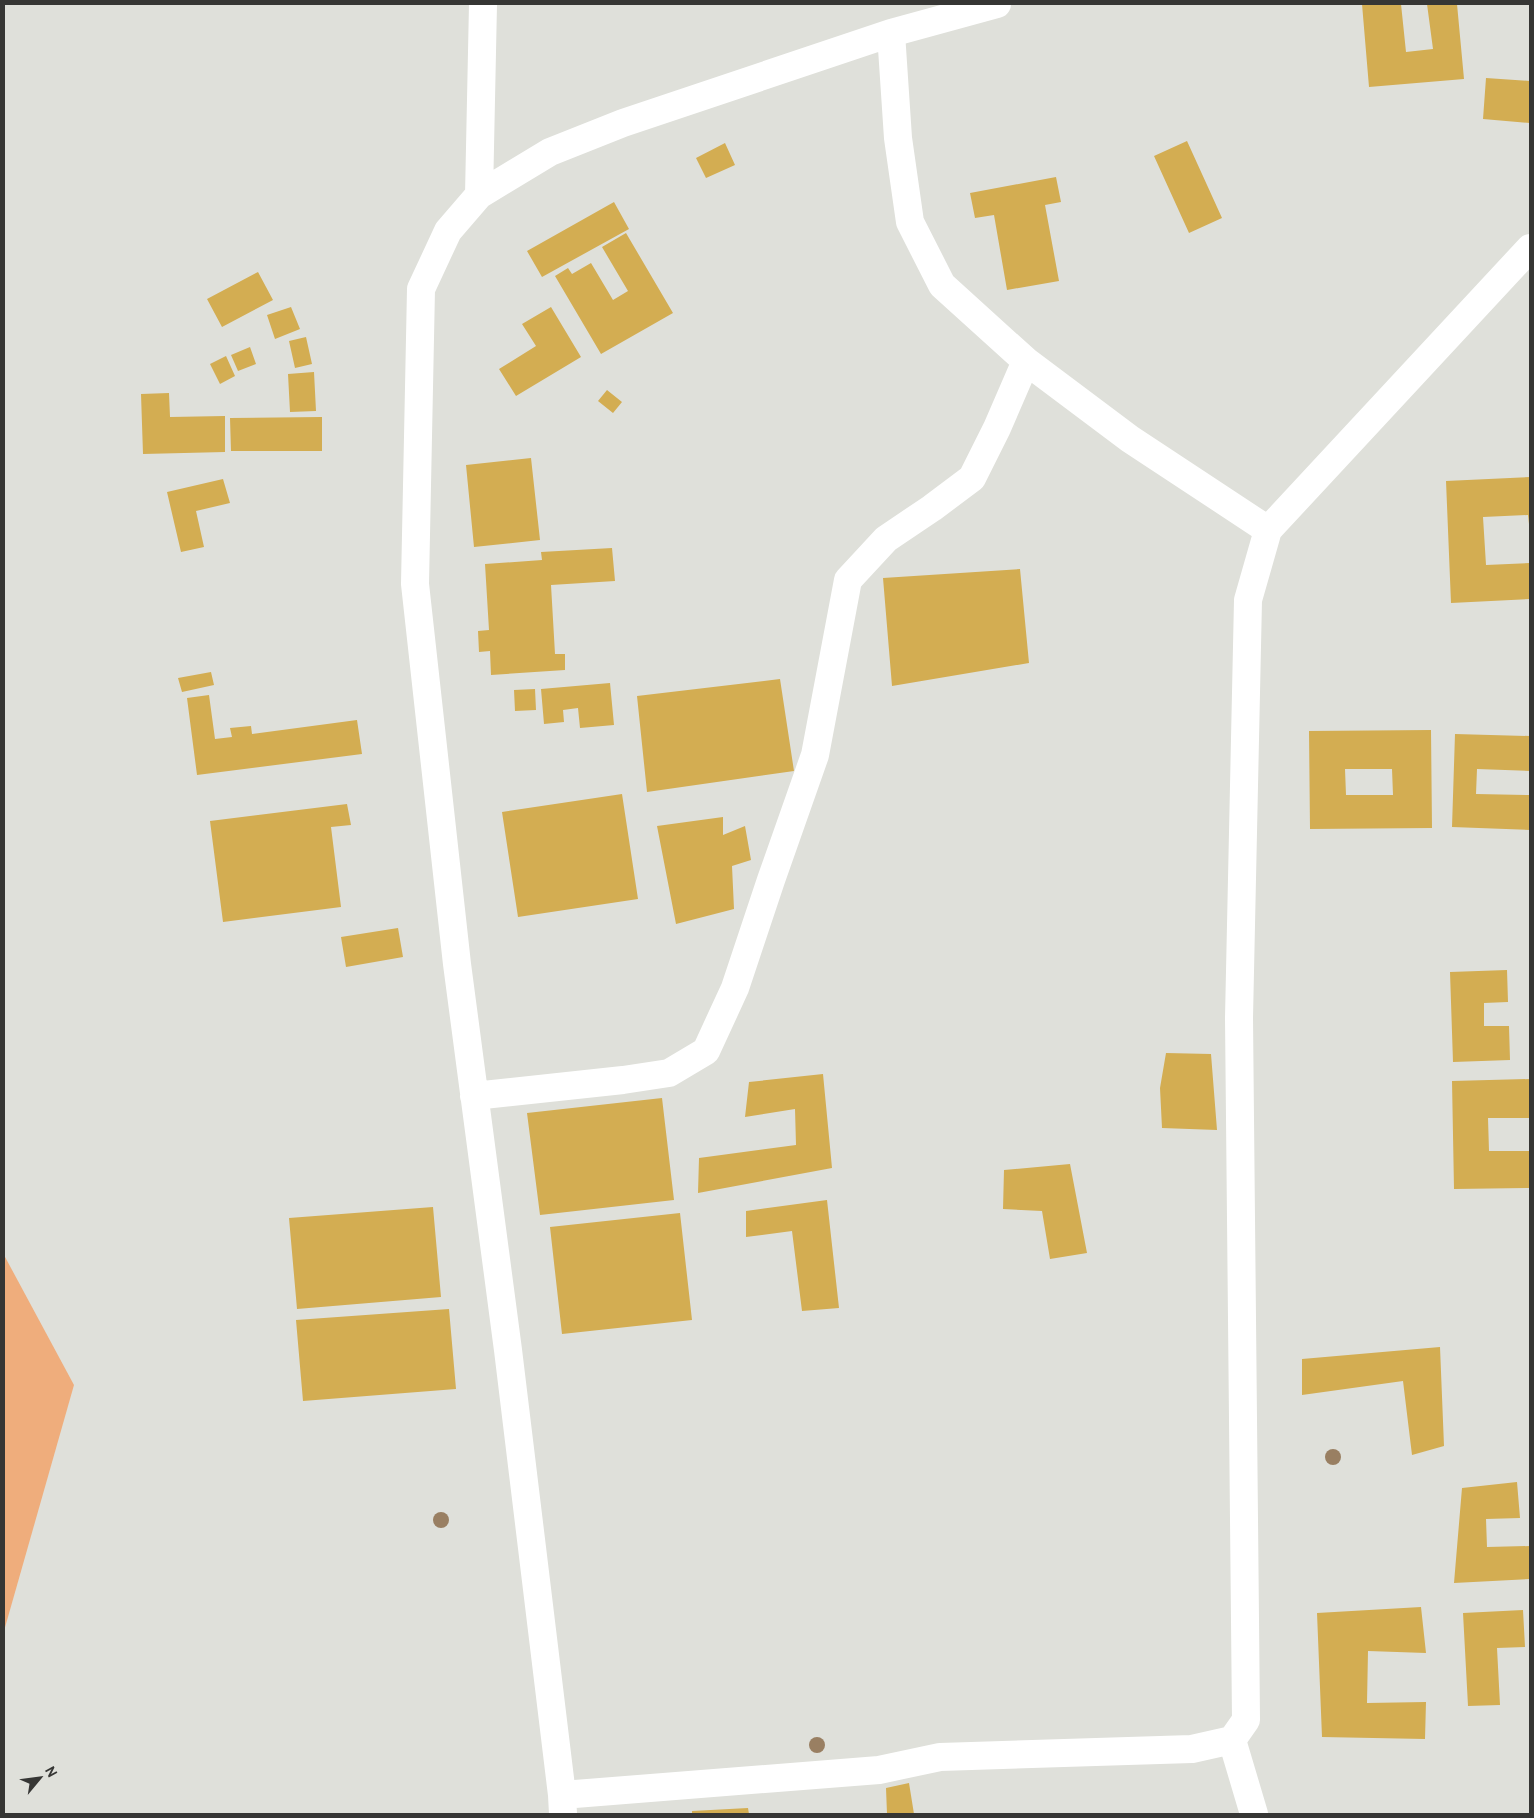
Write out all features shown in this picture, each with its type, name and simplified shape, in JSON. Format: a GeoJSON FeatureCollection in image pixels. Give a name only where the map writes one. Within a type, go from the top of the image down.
{"type":"FeatureCollection","features":[{"type":"Feature","properties":{"kind":"street"},"geometry":{"type":"LineString","coordinates":[[479,195],[483,4]]}},
{"type":"Feature","properties":{"kind":"street"},"geometry":{"type":"LineString","coordinates":[[997,4],[891,33],[623,123],[550,152],[479,195],[448,231],[421,289],[415,584],[457,964],[509,1360],[562,1805],[879,1770],[940,1757],[1192,1749],[1232,1740],[1246,1720],[1239,1018],[1248,600],[1268,530],[1530,248]]}},
{"type":"Feature","properties":{"kind":"street"},"geometry":{"type":"LineString","coordinates":[[891,33],[898,138],[910,222],[942,285],[1026,361],[1130,439],[1268,530]]}},
{"type":"Feature","properties":{"kind":"street"},"geometry":{"type":"LineString","coordinates":[[474,1096],[623,1080],[669,1073],[706,1051],[735,988],[815,755],[848,580],[886,539],[972,478],[997,428],[1026,361]]}},
{"type":"Feature","properties":{"kind":"street"},"geometry":{"type":"LineString","coordinates":[[1232,1740],[1254,1814]]}},
{"type":"Feature","properties":{"kind":"shaded area"},"geometry":{"type":"Polygon","coordinates":[[[4,1255],[74,1385],[4,1631],[4,1255]]]}},
{"type":"Feature","properties":{"kind":"building"},"geometry":{"type":"Polygon","coordinates":[[[1362,4],[1401,4],[1406,52],[1433,49],[1427,4],[1457,4],[1464,79],[1369,87],[1362,4]]]}},
{"type":"Feature","properties":{"kind":"building"},"geometry":{"type":"Polygon","coordinates":[[[1486,78],[1530,81],[1530,123],[1483,119],[1486,78]]]}},
{"type":"Feature","properties":{"kind":"building"},"geometry":{"type":"Polygon","coordinates":[[[1187,141],[1222,218],[1189,233],[1154,156],[1187,141]]]}},
{"type":"Feature","properties":{"kind":"building"},"geometry":{"type":"Polygon","coordinates":[[[725,143],[735,165],[706,178],[696,158],[725,143]]]}},
{"type":"Feature","properties":{"kind":"building"},"geometry":{"type":"Polygon","coordinates":[[[1056,177],[1061,202],[1045,205],[1059,281],[1007,290],[994,215],[975,218],[970,193],[1056,177]]]}},
{"type":"Feature","properties":{"kind":"building"},"geometry":{"type":"Polygon","coordinates":[[[614,202],[629,229],[542,277],[527,251],[614,202]]]}},
{"type":"Feature","properties":{"kind":"building"},"geometry":{"type":"Polygon","coordinates":[[[626,233],[673,313],[601,354],[555,276],[568,268],[572,274],[591,263],[613,300],[628,291],[602,247],[626,233]]]}},
{"type":"Feature","properties":{"kind":"building"},"geometry":{"type":"Polygon","coordinates":[[[258,272],[273,300],[222,327],[207,299],[258,272]]]}},
{"type":"Feature","properties":{"kind":"building"},"geometry":{"type":"Polygon","coordinates":[[[291,307],[300,329],[275,339],[267,315],[291,307]]]}},
{"type":"Feature","properties":{"kind":"building"},"geometry":{"type":"Polygon","coordinates":[[[551,307],[581,357],[516,396],[499,369],[536,346],[522,324],[551,307]]]}},
{"type":"Feature","properties":{"kind":"building"},"geometry":{"type":"Polygon","coordinates":[[[306,337],[312,364],[295,368],[289,341],[306,337]]]}},
{"type":"Feature","properties":{"kind":"building"},"geometry":{"type":"Polygon","coordinates":[[[250,347],[256,364],[238,371],[231,355],[250,347]]]}},
{"type":"Feature","properties":{"kind":"building"},"geometry":{"type":"Polygon","coordinates":[[[226,356],[235,376],[220,384],[210,364],[226,356]]]}},
{"type":"Feature","properties":{"kind":"building"},"geometry":{"type":"Polygon","coordinates":[[[314,372],[316,411],[290,412],[288,374],[314,372]]]}},
{"type":"Feature","properties":{"kind":"building"},"geometry":{"type":"Polygon","coordinates":[[[607,390],[622,402],[613,413],[598,401],[607,390]]]}},
{"type":"Feature","properties":{"kind":"building"},"geometry":{"type":"Polygon","coordinates":[[[169,393],[170,417],[225,416],[225,452],[143,454],[141,394],[169,393]]]}},
{"type":"Feature","properties":{"kind":"building"},"geometry":{"type":"Polygon","coordinates":[[[322,417],[322,451],[231,451],[230,418],[322,417]]]}},
{"type":"Feature","properties":{"kind":"building"},"geometry":{"type":"Polygon","coordinates":[[[531,458],[540,540],[474,547],[466,465],[531,458]]]}},
{"type":"Feature","properties":{"kind":"building"},"geometry":{"type":"Polygon","coordinates":[[[1530,477],[1530,524],[1528,515],[1483,517],[1486,565],[1530,563],[1530,599],[1451,603],[1446,481],[1530,477]]]}},
{"type":"Feature","properties":{"kind":"building"},"geometry":{"type":"Polygon","coordinates":[[[223,479],[230,503],[196,511],[204,547],[181,552],[167,492],[223,479]]]}},
{"type":"Feature","properties":{"kind":"building"},"geometry":{"type":"Polygon","coordinates":[[[612,548],[615,581],[551,585],[555,654],[565,654],[565,670],[491,675],[490,651],[479,652],[478,631],[489,630],[485,564],[542,560],[541,552],[612,548]]]}},
{"type":"Feature","properties":{"kind":"building"},"geometry":{"type":"Polygon","coordinates":[[[1020,569],[1029,663],[892,686],[883,578],[1020,569]]]}},
{"type":"Feature","properties":{"kind":"building"},"geometry":{"type":"Polygon","coordinates":[[[211,672],[214,685],[182,692],[178,678],[211,672]]]}},
{"type":"Feature","properties":{"kind":"building"},"geometry":{"type":"Polygon","coordinates":[[[780,679],[794,771],[647,792],[637,696],[780,679]]]}},
{"type":"Feature","properties":{"kind":"building"},"geometry":{"type":"Polygon","coordinates":[[[610,683],[614,725],[580,728],[578,708],[563,710],[564,722],[544,724],[541,689],[610,683]]]}},
{"type":"Feature","properties":{"kind":"building"},"geometry":{"type":"Polygon","coordinates":[[[535,689],[536,710],[515,711],[514,690],[535,689]]]}},
{"type":"Feature","properties":{"kind":"building"},"geometry":{"type":"Polygon","coordinates":[[[209,695],[215,739],[232,737],[230,728],[251,726],[252,734],[357,720],[362,754],[197,775],[187,698],[209,695]]]}},
{"type":"Feature","properties":{"kind":"building"},"geometry":{"type":"Polygon","coordinates":[[[1431,730],[1432,828],[1310,829],[1309,731],[1431,730]],[[1345,769],[1346,795],[1393,795],[1392,769],[1345,769]]]}},
{"type":"Feature","properties":{"kind":"building"},"geometry":{"type":"Polygon","coordinates":[[[1455,734],[1530,736],[1530,771],[1477,769],[1476,794],[1530,795],[1530,830],[1452,827],[1455,734]]]}},
{"type":"Feature","properties":{"kind":"building"},"geometry":{"type":"Polygon","coordinates":[[[622,794],[638,899],[518,917],[502,812],[622,794]]]}},
{"type":"Feature","properties":{"kind":"building"},"geometry":{"type":"Polygon","coordinates":[[[347,804],[351,825],[331,827],[341,907],[223,922],[210,821],[347,804]]]}},
{"type":"Feature","properties":{"kind":"building"},"geometry":{"type":"Polygon","coordinates":[[[723,817],[723,835],[745,826],[751,860],[732,866],[734,909],[676,924],[657,826],[723,817]]]}},
{"type":"Feature","properties":{"kind":"building"},"geometry":{"type":"Polygon","coordinates":[[[398,928],[403,957],[346,967],[341,937],[398,928]]]}},
{"type":"Feature","properties":{"kind":"building"},"geometry":{"type":"Polygon","coordinates":[[[1507,970],[1508,1002],[1484,1003],[1484,1026],[1509,1026],[1510,1060],[1453,1062],[1450,972],[1507,970]]]}},
{"type":"Feature","properties":{"kind":"building"},"geometry":{"type":"Polygon","coordinates":[[[1166,1053],[1211,1054],[1217,1130],[1162,1128],[1160,1088],[1166,1053]]]}},
{"type":"Feature","properties":{"kind":"building"},"geometry":{"type":"Polygon","coordinates":[[[823,1074],[832,1168],[698,1193],[699,1158],[796,1145],[795,1109],[745,1117],[749,1082],[823,1074]]]}},
{"type":"Feature","properties":{"kind":"building"},"geometry":{"type":"Polygon","coordinates":[[[1530,1079],[1530,1118],[1488,1118],[1489,1151],[1530,1151],[1530,1188],[1454,1189],[1452,1081],[1530,1079]]]}},
{"type":"Feature","properties":{"kind":"building"},"geometry":{"type":"Polygon","coordinates":[[[662,1098],[674,1200],[540,1215],[527,1113],[662,1098]]]}},
{"type":"Feature","properties":{"kind":"building"},"geometry":{"type":"Polygon","coordinates":[[[1070,1164],[1087,1253],[1050,1259],[1042,1211],[1003,1209],[1004,1170],[1070,1164]]]}},
{"type":"Feature","properties":{"kind":"building"},"geometry":{"type":"Polygon","coordinates":[[[827,1200],[839,1308],[802,1311],[792,1231],[746,1237],[746,1211],[827,1200]]]}},
{"type":"Feature","properties":{"kind":"building"},"geometry":{"type":"Polygon","coordinates":[[[433,1207],[441,1297],[297,1309],[289,1218],[433,1207]]]}},
{"type":"Feature","properties":{"kind":"building"},"geometry":{"type":"Polygon","coordinates":[[[680,1213],[692,1320],[562,1334],[550,1227],[680,1213]]]}},
{"type":"Feature","properties":{"kind":"building"},"geometry":{"type":"Polygon","coordinates":[[[449,1309],[456,1389],[303,1401],[296,1320],[449,1309]]]}},
{"type":"Feature","properties":{"kind":"building"},"geometry":{"type":"Polygon","coordinates":[[[1440,1347],[1444,1446],[1412,1455],[1403,1381],[1302,1395],[1302,1359],[1440,1347]]]}},
{"type":"Feature","properties":{"kind":"building"},"geometry":{"type":"Polygon","coordinates":[[[1517,1482],[1520,1518],[1486,1519],[1487,1547],[1530,1546],[1530,1579],[1454,1583],[1462,1488],[1517,1482]]]}},
{"type":"Feature","properties":{"kind":"building"},"geometry":{"type":"Polygon","coordinates":[[[1421,1607],[1426,1653],[1368,1651],[1367,1703],[1426,1702],[1425,1739],[1322,1737],[1317,1613],[1421,1607]]]}},
{"type":"Feature","properties":{"kind":"building"},"geometry":{"type":"Polygon","coordinates":[[[1523,1610],[1525,1647],[1497,1648],[1500,1705],[1468,1706],[1463,1613],[1523,1610]]]}},
{"type":"Feature","properties":{"kind":"building"},"geometry":{"type":"Polygon","coordinates":[[[909,1783],[914,1814],[887,1814],[886,1788],[909,1783]]]}},
{"type":"Feature","properties":{"kind":"building"},"geometry":{"type":"Polygon","coordinates":[[[748,1808],[749,1814],[692,1814],[692,1811],[748,1808]]]}}]}
